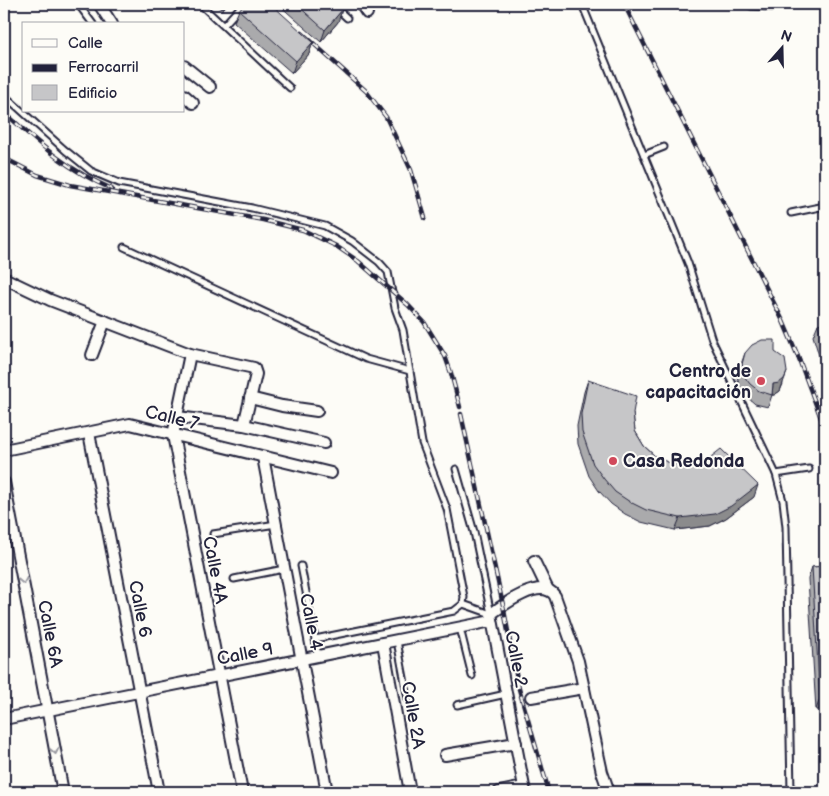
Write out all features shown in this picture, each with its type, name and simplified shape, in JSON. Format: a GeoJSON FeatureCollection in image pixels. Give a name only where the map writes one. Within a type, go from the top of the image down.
{"type":"FeatureCollection","features":[{"type":"Feature","properties":{"kind":"street"},"geometry":{"type":"LineString","coordinates":[[99,4],[111,22]]}},
{"type":"Feature","properties":{"kind":"street"},"geometry":{"type":"LineString","coordinates":[[361,4],[367,13]]}},
{"type":"Feature","properties":{"kind":"street"},"geometry":{"type":"LineString","coordinates":[[185,67],[210,88]]}},
{"type":"Feature","properties":{"kind":"street"},"geometry":{"type":"LineString","coordinates":[[185,96],[192,103]]}},
{"type":"Feature","properties":{"kind":"street"},"geometry":{"type":"LineString","coordinates":[[4,278],[50,300],[190,354],[254,368],[256,374],[244,425]]}},
{"type":"Feature","properties":{"kind":"street"},"geometry":{"type":"LineString","coordinates":[[92,355],[105,321]]}},
{"type":"Feature","properties":{"kind":"street","name":"Calle 4A"},"geometry":{"type":"LineString","coordinates":[[190,354],[173,435],[242,792]]}},
{"type":"Feature","properties":{"kind":"street"},"geometry":{"type":"LineString","coordinates":[[250,398],[282,406],[317,411]]}},
{"type":"Feature","properties":{"kind":"street"},"geometry":{"type":"LineString","coordinates":[[177,417],[244,425],[324,443]]}},
{"type":"Feature","properties":{"kind":"street","name":"Calle 7"},"geometry":{"type":"LineString","coordinates":[[4,450],[130,424],[331,473]]}},
{"type":"Feature","properties":{"kind":"street","name":"Calle 6"},"geometry":{"type":"LineString","coordinates":[[89,433],[159,792]]}},
{"type":"Feature","properties":{"kind":"street","name":"Calle 4"},"geometry":{"type":"LineString","coordinates":[[263,457],[327,792]]}},
{"type":"Feature","properties":{"kind":"street","name":"Calle 6A"},"geometry":{"type":"LineString","coordinates":[[4,482],[63,792]]}},
{"type":"Feature","properties":{"kind":"street"},"geometry":{"type":"LineString","coordinates":[[534,561],[548,590],[555,596],[578,661],[602,772],[609,792]]}},
{"type":"Feature","properties":{"kind":"street"},"geometry":{"type":"LineString","coordinates":[[492,618],[511,599],[541,589],[548,590]]}},
{"type":"Feature","properties":{"kind":"street","name":"Calle 9"},"geometry":{"type":"LineString","coordinates":[[4,719],[460,628],[492,618]]}},
{"type":"Feature","properties":{"kind":"street","name":"Calle 2"},"geometry":{"type":"LineString","coordinates":[[492,618],[525,790]]}},
{"type":"Feature","properties":{"kind":"street","name":"Calle 2A"},"geometry":{"type":"LineString","coordinates":[[383,643],[410,792]]}},
{"type":"Feature","properties":{"kind":"street"},"geometry":{"type":"LineString","coordinates":[[531,697],[584,688]]}},
{"type":"Feature","properties":{"kind":"street"},"geometry":{"type":"LineString","coordinates":[[445,755],[516,743]]}},
{"type":"Feature","properties":{"kind":"street"},"geometry":{"type":"LineString","coordinates":[[499,792],[525,790]]}},
{"type":"Feature","properties":{"kind":"lane"},"geometry":{"type":"LineString","coordinates":[[78,4],[92,22]]}},
{"type":"Feature","properties":{"kind":"lane"},"geometry":{"type":"LineString","coordinates":[[200,4],[290,88]]}},
{"type":"Feature","properties":{"kind":"lane"},"geometry":{"type":"LineString","coordinates":[[224,25],[243,4]]}},
{"type":"Feature","properties":{"kind":"lane"},"geometry":{"type":"LineString","coordinates":[[332,4],[347,18]]}},
{"type":"Feature","properties":{"kind":"lane"},"geometry":{"type":"LineString","coordinates":[[582,4],[688,263],[712,340],[776,474],[783,501],[786,527],[791,792]]}},
{"type":"Feature","properties":{"kind":"lane"},"geometry":{"type":"LineString","coordinates":[[748,4],[751,6],[774,7],[791,4]]}},
{"type":"Feature","properties":{"kind":"lane"},"geometry":{"type":"LineString","coordinates":[[4,95],[22,111]]}},
{"type":"Feature","properties":{"kind":"lane"},"geometry":{"type":"LineString","coordinates":[[23,112],[91,171],[119,183],[252,208],[325,226],[352,241],[379,262],[388,272],[395,308],[403,330],[422,443],[447,509],[464,604]]}},
{"type":"Feature","properties":{"kind":"lane"},"geometry":{"type":"LineString","coordinates":[[644,155],[664,147]]}},
{"type":"Feature","properties":{"kind":"lane"},"geometry":{"type":"LineString","coordinates":[[791,213],[825,206]]}},
{"type":"Feature","properties":{"kind":"lane"},"geometry":{"type":"LineString","coordinates":[[124,247],[366,360],[410,371]]}},
{"type":"Feature","properties":{"kind":"lane","name":"Calle 2"},"geometry":{"type":"LineString","coordinates":[[456,469],[474,532],[492,618]]}},
{"type":"Feature","properties":{"kind":"lane"},"geometry":{"type":"LineString","coordinates":[[776,474],[809,469]]}},
{"type":"Feature","properties":{"kind":"lane"},"geometry":{"type":"LineString","coordinates":[[214,534],[276,524]]}},
{"type":"Feature","properties":{"kind":"lane"},"geometry":{"type":"LineString","coordinates":[[301,566],[318,656]]}},
{"type":"Feature","properties":{"kind":"lane"},"geometry":{"type":"LineString","coordinates":[[234,579],[284,569]]}},
{"type":"Feature","properties":{"kind":"lane"},"geometry":{"type":"LineString","coordinates":[[464,604],[492,618]]}},
{"type":"Feature","properties":{"kind":"lane"},"geometry":{"type":"LineString","coordinates":[[315,639],[454,611],[464,604]]}},
{"type":"Feature","properties":{"kind":"lane"},"geometry":{"type":"LineString","coordinates":[[460,628],[472,676]]}},
{"type":"Feature","properties":{"kind":"lane"},"geometry":{"type":"LineString","coordinates":[[397,641],[408,699]]}},
{"type":"Feature","properties":{"kind":"lane"},"geometry":{"type":"LineString","coordinates":[[457,705],[506,694]]}},
{"type":"Feature","properties":{"kind":"building"},"geometry":{"type":"Polygon","coordinates":[[[244,4],[271,4],[313,42],[296,61],[239,10],[244,4]]]}},
{"type":"Feature","properties":{"kind":"building"},"geometry":{"type":"Polygon","coordinates":[[[296,4],[335,4],[342,10],[325,30],[296,4]]]}},
{"type":"Feature","properties":{"kind":"building"},"geometry":{"type":"Polygon","coordinates":[[[825,323],[825,349],[818,324],[825,323]]]}},
{"type":"Feature","properties":{"kind":"building","name":"Centro de capacitación"},"geometry":{"type":"Polygon","coordinates":[[[762,340],[775,340],[775,352],[785,359],[787,372],[784,379],[779,383],[773,384],[772,395],[759,391],[744,376],[742,364],[745,353],[752,345],[762,340]]]}},
{"type":"Feature","properties":{"kind":"building","name":"Casa Redonda"},"geometry":{"type":"Polygon","coordinates":[[[588,380],[636,396],[633,413],[635,431],[644,446],[657,458],[673,464],[690,465],[707,460],[721,449],[758,485],[731,506],[715,514],[680,518],[646,510],[630,502],[615,492],[593,464],[582,432],[581,414],[588,380]]]}},
{"type":"Feature","properties":{"kind":"building"},"geometry":{"type":"Polygon","coordinates":[[[825,566],[825,697],[820,698],[812,567],[825,566]]]}},
{"type":"Feature","properties":{"kind":"railway"},"geometry":{"type":"LineString","coordinates":[[624,4],[783,321],[825,429]]}},
{"type":"Feature","properties":{"kind":"railway"},"geometry":{"type":"LineString","coordinates":[[302,33],[366,91],[386,117],[411,170],[425,218]]}},
{"type":"Feature","properties":{"kind":"railway"},"geometry":{"type":"LineString","coordinates":[[4,112],[67,165],[112,189]]}},
{"type":"Feature","properties":{"kind":"railway"},"geometry":{"type":"LineString","coordinates":[[4,158],[37,175],[70,185],[263,220],[303,230],[336,246],[358,261],[408,305],[424,322],[445,356],[460,407]]}},
{"type":"Feature","properties":{"kind":"railway"},"geometry":{"type":"LineString","coordinates":[[461,414],[503,605],[519,689],[549,792]]}},
{"type":"Feature","properties":{"kind":"place","name":"Centro de capacitación"},"geometry":{"type":"Point","coordinates":[761,381]}},
{"type":"Feature","properties":{"kind":"place","name":"Casa Redonda"},"geometry":{"type":"Point","coordinates":[613,461]}}]}
